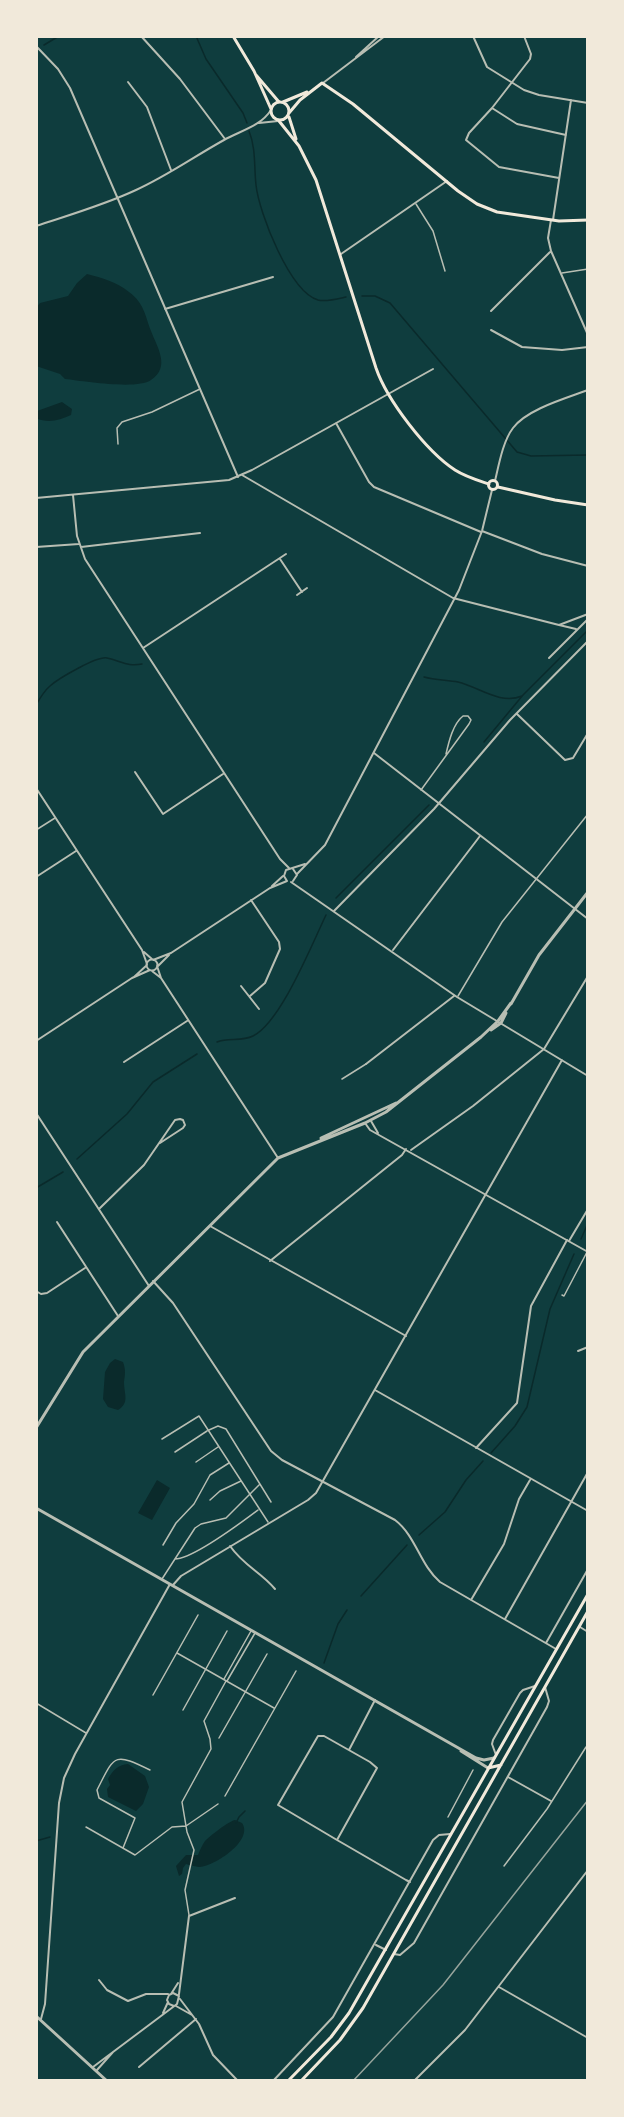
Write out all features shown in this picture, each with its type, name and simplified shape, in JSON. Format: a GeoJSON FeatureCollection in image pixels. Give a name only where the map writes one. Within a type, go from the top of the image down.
{"type":"FeatureCollection","features":[{"type":"Feature","properties":{"kind":"main road"},"geometry":{"type":"LineString","coordinates":[[233,36],[254,71],[272,117],[279,121],[299,146]]}},
{"type":"Feature","properties":{"kind":"main road"},"geometry":{"type":"LineString","coordinates":[[254,71],[287,106],[291,126],[319,188],[376,368],[388,394],[405,418],[444,462],[469,478],[489,484],[495,481],[498,486],[555,500],[588,505]]}},
{"type":"Feature","properties":{"kind":"main road"},"geometry":{"type":"LineString","coordinates":[[271,110],[274,104],[291,100],[320,84]]}},
{"type":"Feature","properties":{"kind":"main road"},"geometry":{"type":"LineString","coordinates":[[279,121],[285,119],[300,100],[320,84]]}},
{"type":"Feature","properties":{"kind":"main road"},"geometry":{"type":"LineString","coordinates":[[320,84],[353,104],[465,197],[485,208],[497,212],[552,220],[570,222],[588,220]]}},
{"type":"Feature","properties":{"kind":"main road"},"geometry":{"type":"LineString","coordinates":[[489,484],[492,490],[498,486]]}},
{"type":"Feature","properties":{"kind":"main road"},"geometry":{"type":"LineString","coordinates":[[288,2081],[342,2023],[386,1950],[588,1594]]}},
{"type":"Feature","properties":{"kind":"main road"},"geometry":{"type":"LineString","coordinates":[[301,2081],[349,2029],[394,1954],[588,1611]]}},
{"type":"Feature","properties":{"kind":"main road"},"geometry":{"type":"LineString","coordinates":[[556,1649],[564,1653]]}},
{"type":"Feature","properties":{"kind":"main road"},"geometry":{"type":"LineString","coordinates":[[488,1768],[501,1765]]}},
{"type":"Feature","properties":{"kind":"main road"},"geometry":{"type":"LineString","coordinates":[[386,1950],[394,1954]]}},
{"type":"Feature","properties":{"kind":"street"},"geometry":{"type":"LineString","coordinates":[[141,36],[180,79],[225,139]]}},
{"type":"Feature","properties":{"kind":"street"},"geometry":{"type":"LineString","coordinates":[[354,59],[379,36]]}},
{"type":"Feature","properties":{"kind":"street"},"geometry":{"type":"LineString","coordinates":[[320,84],[385,36]]}},
{"type":"Feature","properties":{"kind":"street"},"geometry":{"type":"LineString","coordinates":[[473,36],[487,67],[511,82],[533,94],[588,103]]}},
{"type":"Feature","properties":{"kind":"street"},"geometry":{"type":"LineString","coordinates":[[524,36],[531,53],[530,58],[466,138],[500,168],[559,178]]}},
{"type":"Feature","properties":{"kind":"street"},"geometry":{"type":"LineString","coordinates":[[36,46],[66,81],[238,477]]}},
{"type":"Feature","properties":{"kind":"street"},"geometry":{"type":"LineString","coordinates":[[128,82],[146,105],[171,170]]}},
{"type":"Feature","properties":{"kind":"street"},"geometry":{"type":"LineString","coordinates":[[571,100],[548,238],[560,274],[588,335]]}},
{"type":"Feature","properties":{"kind":"street"},"geometry":{"type":"LineString","coordinates":[[492,108],[521,126],[566,135]]}},
{"type":"Feature","properties":{"kind":"street"},"geometry":{"type":"LineString","coordinates":[[36,226],[142,187],[225,139],[245,130],[263,119],[271,110]]}},
{"type":"Feature","properties":{"kind":"street"},"geometry":{"type":"LineString","coordinates":[[253,125],[279,121]]}},
{"type":"Feature","properties":{"kind":"street"},"geometry":{"type":"LineString","coordinates":[[341,254],[447,181]]}},
{"type":"Feature","properties":{"kind":"street"},"geometry":{"type":"LineString","coordinates":[[491,311],[551,251]]}},
{"type":"Feature","properties":{"kind":"street"},"geometry":{"type":"LineString","coordinates":[[165,309],[273,277]]}},
{"type":"Feature","properties":{"kind":"street"},"geometry":{"type":"LineString","coordinates":[[491,330],[514,344],[524,347],[562,351],[588,347]]}},
{"type":"Feature","properties":{"kind":"street"},"geometry":{"type":"LineString","coordinates":[[36,498],[218,483],[238,477],[433,369]]}},
{"type":"Feature","properties":{"kind":"street"},"geometry":{"type":"LineString","coordinates":[[495,481],[508,437],[516,425],[526,417],[588,390]]}},
{"type":"Feature","properties":{"kind":"street"},"geometry":{"type":"LineString","coordinates":[[336,423],[374,487],[482,532],[542,554],[588,566]]}},
{"type":"Feature","properties":{"kind":"street"},"geometry":{"type":"LineString","coordinates":[[242,475],[455,598],[577,629]]}},
{"type":"Feature","properties":{"kind":"street"},"geometry":{"type":"LineString","coordinates":[[132,978],[154,970],[171,953],[251,900],[270,888],[297,876],[325,845],[455,598],[482,532],[492,490]]}},
{"type":"Feature","properties":{"kind":"street"},"geometry":{"type":"LineString","coordinates":[[73,495],[79,545],[85,559],[280,859],[289,881],[301,887],[456,996],[588,1076]]}},
{"type":"Feature","properties":{"kind":"street"},"geometry":{"type":"LineString","coordinates":[[36,547],[200,533]]}},
{"type":"Feature","properties":{"kind":"street"},"geometry":{"type":"LineString","coordinates":[[143,648],[286,554]]}},
{"type":"Feature","properties":{"kind":"street"},"geometry":{"type":"LineString","coordinates":[[280,558],[302,592]]}},
{"type":"Feature","properties":{"kind":"street"},"geometry":{"type":"LineString","coordinates":[[297,595],[307,588]]}},
{"type":"Feature","properties":{"kind":"street"},"geometry":{"type":"LineString","coordinates":[[559,625],[588,614]]}},
{"type":"Feature","properties":{"kind":"street"},"geometry":{"type":"LineString","coordinates":[[549,658],[588,619]]}},
{"type":"Feature","properties":{"kind":"street"},"geometry":{"type":"LineString","coordinates":[[334,911],[439,803],[516,713],[588,641]]}},
{"type":"Feature","properties":{"kind":"street"},"geometry":{"type":"LineString","coordinates":[[516,713],[562,759],[568,761],[573,758],[588,733]]}},
{"type":"Feature","properties":{"kind":"street"},"geometry":{"type":"LineString","coordinates":[[374,753],[588,919]]}},
{"type":"Feature","properties":{"kind":"street"},"geometry":{"type":"LineString","coordinates":[[135,772],[163,814],[224,773]]}},
{"type":"Feature","properties":{"kind":"street"},"geometry":{"type":"LineString","coordinates":[[36,788],[142,950],[150,970],[161,978]]}},
{"type":"Feature","properties":{"kind":"street"},"geometry":{"type":"LineString","coordinates":[[392,951],[480,836]]}},
{"type":"Feature","properties":{"kind":"street"},"geometry":{"type":"LineString","coordinates":[[36,877],[77,850]]}},
{"type":"Feature","properties":{"kind":"street"},"geometry":{"type":"LineString","coordinates":[[280,859],[291,868],[301,887]]}},
{"type":"Feature","properties":{"kind":"street"},"geometry":{"type":"LineString","coordinates":[[270,888],[291,868],[308,863]]}},
{"type":"Feature","properties":{"kind":"street"},"geometry":{"type":"LineString","coordinates":[[364,1121],[386,1112],[499,1022],[539,955],[588,892]]}},
{"type":"Feature","properties":{"kind":"street"},"geometry":{"type":"LineString","coordinates":[[250,996],[265,983],[280,949],[279,942],[251,900]]}},
{"type":"Feature","properties":{"kind":"street"},"geometry":{"type":"LineString","coordinates":[[142,950],[157,966],[161,978],[278,1158]]}},
{"type":"Feature","properties":{"kind":"street"},"geometry":{"type":"LineString","coordinates":[[36,1041],[132,978],[153,960],[171,953]]}},
{"type":"Feature","properties":{"kind":"street"},"geometry":{"type":"LineString","coordinates":[[410,1151],[473,1106],[544,1049],[588,976]]}},
{"type":"Feature","properties":{"kind":"street"},"geometry":{"type":"LineString","coordinates":[[241,986],[259,1009]]}},
{"type":"Feature","properties":{"kind":"street"},"geometry":{"type":"LineString","coordinates":[[366,1064],[456,996]]}},
{"type":"Feature","properties":{"kind":"street"},"geometry":{"type":"LineString","coordinates":[[124,1062],[188,1020]]}},
{"type":"Feature","properties":{"kind":"street"},"geometry":{"type":"LineString","coordinates":[[41,2019],[45,2004],[59,1803],[67,1770],[86,1733],[171,1585],[178,1578],[312,1498],[562,1060]]}},
{"type":"Feature","properties":{"kind":"street"},"geometry":{"type":"LineString","coordinates":[[36,1428],[83,1352],[278,1158],[364,1121],[404,1098]]}},
{"type":"Feature","properties":{"kind":"street"},"geometry":{"type":"LineString","coordinates":[[36,1113],[149,1286]]}},
{"type":"Feature","properties":{"kind":"street"},"geometry":{"type":"LineString","coordinates":[[99,1209],[144,1165],[175,1120],[182,1119],[183,1128],[160,1143]]}},
{"type":"Feature","properties":{"kind":"street"},"geometry":{"type":"LineString","coordinates":[[371,1120],[380,1135]]}},
{"type":"Feature","properties":{"kind":"street"},"geometry":{"type":"LineString","coordinates":[[364,1121],[369,1129],[588,1252]]}},
{"type":"Feature","properties":{"kind":"street"},"geometry":{"type":"LineString","coordinates":[[270,1261],[402,1155],[406,1149]]}},
{"type":"Feature","properties":{"kind":"street"},"geometry":{"type":"LineString","coordinates":[[476,1448],[517,1403],[531,1306],[588,1209]]}},
{"type":"Feature","properties":{"kind":"street"},"geometry":{"type":"LineString","coordinates":[[57,1222],[118,1316]]}},
{"type":"Feature","properties":{"kind":"street"},"geometry":{"type":"LineString","coordinates":[[209,1226],[406,1336]]}},
{"type":"Feature","properties":{"kind":"street"},"geometry":{"type":"LineString","coordinates":[[36,1291],[41,1294],[46,1293],[86,1268]]}},
{"type":"Feature","properties":{"kind":"street"},"geometry":{"type":"LineString","coordinates":[[153,1281],[173,1303],[267,1448],[282,1460],[384,1512],[400,1523],[410,1534],[435,1578],[556,1649]]}},
{"type":"Feature","properties":{"kind":"street"},"geometry":{"type":"LineString","coordinates":[[578,1351],[588,1347]]}},
{"type":"Feature","properties":{"kind":"street"},"geometry":{"type":"LineString","coordinates":[[375,1390],[588,1511]]}},
{"type":"Feature","properties":{"kind":"street"},"geometry":{"type":"LineString","coordinates":[[505,1620],[588,1472]]}},
{"type":"Feature","properties":{"kind":"street"},"geometry":{"type":"LineString","coordinates":[[471,1600],[504,1544],[519,1499],[531,1479]]}},
{"type":"Feature","properties":{"kind":"street"},"geometry":{"type":"LineString","coordinates":[[36,1508],[480,1760],[490,1760],[495,1756],[493,1740],[520,1693],[536,1686]]}},
{"type":"Feature","properties":{"kind":"street"},"geometry":{"type":"LineString","coordinates":[[230,1546],[243,1563],[266,1579],[275,1589]]}},
{"type":"Feature","properties":{"kind":"street"},"geometry":{"type":"LineString","coordinates":[[546,1643],[588,1569]]}},
{"type":"Feature","properties":{"kind":"street"},"geometry":{"type":"LineString","coordinates":[[579,1626],[588,1632]]}},
{"type":"Feature","properties":{"kind":"street"},"geometry":{"type":"LineString","coordinates":[[394,1954],[400,1955],[416,1940],[548,1705],[545,1688]]}},
{"type":"Feature","properties":{"kind":"street"},"geometry":{"type":"LineString","coordinates":[[349,1750],[375,1700]]}},
{"type":"Feature","properties":{"kind":"street"},"geometry":{"type":"LineString","coordinates":[[337,1840],[377,1768],[324,1736],[318,1736],[278,1805],[337,1840],[410,1882]]}},
{"type":"Feature","properties":{"kind":"street"},"geometry":{"type":"LineString","coordinates":[[453,1744],[488,1768]]}},
{"type":"Feature","properties":{"kind":"street"},"geometry":{"type":"LineString","coordinates":[[508,1777],[551,1801]]}},
{"type":"Feature","properties":{"kind":"street"},"geometry":{"type":"LineString","coordinates":[[273,2081],[333,2017],[376,1945],[434,1839],[437,1836],[450,1834]]}},
{"type":"Feature","properties":{"kind":"street"},"geometry":{"type":"LineString","coordinates":[[414,2081],[465,2030],[588,1870]]}},
{"type":"Feature","properties":{"kind":"street"},"geometry":{"type":"LineString","coordinates":[[92,2067],[179,2002],[179,1981],[189,1916],[236,1898]]}},
{"type":"Feature","properties":{"kind":"street"},"geometry":{"type":"LineString","coordinates":[[376,1945],[386,1950]]}},
{"type":"Feature","properties":{"kind":"street"},"geometry":{"type":"LineString","coordinates":[[99,1980],[107,1990],[126,2000],[133,2000],[146,1994],[171,1994],[179,1997],[195,2018],[213,2055],[238,2081]]}},
{"type":"Feature","properties":{"kind":"street"},"geometry":{"type":"LineString","coordinates":[[161,2015],[179,1981]]}},
{"type":"Feature","properties":{"kind":"street"},"geometry":{"type":"LineString","coordinates":[[499,1987],[588,2038]]}},
{"type":"Feature","properties":{"kind":"street"},"geometry":{"type":"LineString","coordinates":[[156,1995],[195,2018]]}},
{"type":"Feature","properties":{"kind":"street"},"geometry":{"type":"LineString","coordinates":[[36,2016],[107,2081]]}},
{"type":"Feature","properties":{"kind":"street"},"geometry":{"type":"LineString","coordinates":[[139,2067],[195,2018]]}},
{"type":"Feature","properties":{"kind":"street"},"geometry":{"type":"LineString","coordinates":[[96,2071],[115,2050]]}},
{"type":"Feature","properties":{"kind":"lane"},"geometry":{"type":"LineString","coordinates":[[416,203],[433,231],[445,271]]}},
{"type":"Feature","properties":{"kind":"lane"},"geometry":{"type":"LineString","coordinates":[[560,274],[588,269]]}},
{"type":"Feature","properties":{"kind":"lane"},"geometry":{"type":"LineString","coordinates":[[118,444],[117,427],[121,423],[152,412],[201,389]]}},
{"type":"Feature","properties":{"kind":"lane"},"geometry":{"type":"LineString","coordinates":[[421,790],[470,723],[468,717],[462,716],[459,719],[448,742],[446,754]]}},
{"type":"Feature","properties":{"kind":"lane"},"geometry":{"type":"LineString","coordinates":[[456,996],[502,922],[588,814]]}},
{"type":"Feature","properties":{"kind":"lane"},"geometry":{"type":"LineString","coordinates":[[36,830],[55,818]]}},
{"type":"Feature","properties":{"kind":"lane"},"geometry":{"type":"LineString","coordinates":[[342,1079],[366,1064]]}},
{"type":"Feature","properties":{"kind":"lane"},"geometry":{"type":"LineString","coordinates":[[562,1295],[564,1296],[588,1252]]}},
{"type":"Feature","properties":{"kind":"lane"},"geometry":{"type":"LineString","coordinates":[[162,1439],[199,1416],[268,1523]]}},
{"type":"Feature","properties":{"kind":"lane"},"geometry":{"type":"LineString","coordinates":[[175,1452],[208,1430],[218,1426],[226,1429],[271,1502]]}},
{"type":"Feature","properties":{"kind":"lane"},"geometry":{"type":"LineString","coordinates":[[196,1462],[219,1447]]}},
{"type":"Feature","properties":{"kind":"lane"},"geometry":{"type":"LineString","coordinates":[[163,1545],[176,1523],[194,1504],[210,1475],[229,1463]]}},
{"type":"Feature","properties":{"kind":"lane"},"geometry":{"type":"LineString","coordinates":[[210,1500],[220,1491],[241,1481]]}},
{"type":"Feature","properties":{"kind":"lane"},"geometry":{"type":"LineString","coordinates":[[161,1580],[195,1528],[201,1524],[226,1518],[249,1493],[260,1485]]}},
{"type":"Feature","properties":{"kind":"lane"},"geometry":{"type":"LineString","coordinates":[[174,1559],[184,1558],[227,1534],[259,1509]]}},
{"type":"Feature","properties":{"kind":"lane"},"geometry":{"type":"LineString","coordinates":[[153,1695],[198,1615]]}},
{"type":"Feature","properties":{"kind":"lane"},"geometry":{"type":"LineString","coordinates":[[183,1710],[227,1631]]}},
{"type":"Feature","properties":{"kind":"lane"},"geometry":{"type":"LineString","coordinates":[[189,1916],[185,1892],[194,1851],[186,1826],[183,1800],[211,1749],[204,1720],[253,1632]]}},
{"type":"Feature","properties":{"kind":"lane"},"geometry":{"type":"LineString","coordinates":[[177,1653],[274,1708]]}},
{"type":"Feature","properties":{"kind":"lane"},"geometry":{"type":"LineString","coordinates":[[219,1738],[267,1654]]}},
{"type":"Feature","properties":{"kind":"lane"},"geometry":{"type":"LineString","coordinates":[[225,1796],[296,1671]]}},
{"type":"Feature","properties":{"kind":"lane"},"geometry":{"type":"LineString","coordinates":[[36,1703],[86,1733]]}},
{"type":"Feature","properties":{"kind":"lane"},"geometry":{"type":"LineString","coordinates":[[504,1866],[551,1801],[586,1747]]}},
{"type":"Feature","properties":{"kind":"lane"},"geometry":{"type":"LineString","coordinates":[[123,1849],[135,1818],[100,1798],[97,1790],[110,1765],[117,1759],[127,1759],[150,1770]]}},
{"type":"Feature","properties":{"kind":"lane"},"geometry":{"type":"LineString","coordinates":[[448,1817],[473,1770]]}},
{"type":"Feature","properties":{"kind":"lane"},"geometry":{"type":"LineString","coordinates":[[86,1827],[136,1855],[172,1827],[186,1826],[218,1804]]}},
{"type":"Feature","properties":{"kind":"water"},"geometry":{"type":"Polygon","coordinates":[[[87,274],[119,286],[134,296],[141,305],[161,357],[160,369],[151,380],[122,385],[65,379],[60,374],[36,366],[36,308],[40,303],[68,296],[87,274]]]}},
{"type":"Feature","properties":{"kind":"water"},"geometry":{"type":"Polygon","coordinates":[[[62,402],[72,409],[71,415],[49,421],[36,418],[37,411],[62,402]]]}},
{"type":"Feature","properties":{"kind":"water"},"geometry":{"type":"Polygon","coordinates":[[[115,1359],[123,1362],[125,1370],[126,1398],[118,1410],[108,1407],[103,1399],[105,1372],[115,1359]]]}},
{"type":"Feature","properties":{"kind":"water"},"geometry":{"type":"Polygon","coordinates":[[[157,1480],[170,1488],[152,1520],[138,1513],[157,1480]]]}},
{"type":"Feature","properties":{"kind":"water"},"geometry":{"type":"Polygon","coordinates":[[[128,1764],[145,1776],[149,1787],[143,1804],[136,1811],[108,1797],[107,1789],[110,1785],[108,1779],[119,1767],[128,1764]]]}},
{"type":"Feature","properties":{"kind":"water"},"geometry":{"type":"Polygon","coordinates":[[[235,1820],[242,1823],[244,1830],[243,1837],[231,1851],[207,1866],[186,1864],[179,1876],[176,1866],[186,1855],[198,1855],[205,1841],[235,1820]]]}},
{"type":"Feature","properties":{"kind":"waterway"},"geometry":{"type":"LineString","coordinates":[[44,45],[59,36]]}},
{"type":"Feature","properties":{"kind":"waterway"},"geometry":{"type":"LineString","coordinates":[[196,36],[206,59],[243,113],[247,123]]}},
{"type":"Feature","properties":{"kind":"waterway"},"geometry":{"type":"LineString","coordinates":[[249,131],[254,151],[258,198],[270,232],[287,267],[307,294],[318,300],[346,297]]}},
{"type":"Feature","properties":{"kind":"waterway"},"geometry":{"type":"LineString","coordinates":[[362,296],[375,296],[390,303],[517,452],[531,456],[588,455]]}},
{"type":"Feature","properties":{"kind":"waterway"},"geometry":{"type":"LineString","coordinates":[[484,742],[523,695],[588,630]]}},
{"type":"Feature","properties":{"kind":"waterway"},"geometry":{"type":"LineString","coordinates":[[36,705],[46,690],[55,682],[95,660],[107,658],[128,664],[142,664]]}},
{"type":"Feature","properties":{"kind":"waterway"},"geometry":{"type":"LineString","coordinates":[[424,677],[466,684],[498,697],[522,696]]}},
{"type":"Feature","properties":{"kind":"waterway"},"geometry":{"type":"LineString","coordinates":[[336,898],[429,805]]}},
{"type":"Feature","properties":{"kind":"waterway"},"geometry":{"type":"LineString","coordinates":[[217,1042],[248,1038],[264,1028],[295,981],[326,915]]}},
{"type":"Feature","properties":{"kind":"waterway"},"geometry":{"type":"LineString","coordinates":[[77,1159],[127,1114],[153,1082],[197,1054]]}},
{"type":"Feature","properties":{"kind":"waterway"},"geometry":{"type":"LineString","coordinates":[[36,1188],[63,1172]]}},
{"type":"Feature","properties":{"kind":"waterway"},"geometry":{"type":"LineString","coordinates":[[581,1239],[588,1223]]}},
{"type":"Feature","properties":{"kind":"waterway"},"geometry":{"type":"LineString","coordinates":[[491,1453],[515,1426],[527,1407],[550,1309],[574,1254]]}},
{"type":"Feature","properties":{"kind":"waterway"},"geometry":{"type":"LineString","coordinates":[[419,1535],[445,1512],[466,1480],[483,1461]]}},
{"type":"Feature","properties":{"kind":"waterway"},"geometry":{"type":"LineString","coordinates":[[361,1596],[407,1545]]}},
{"type":"Feature","properties":{"kind":"waterway"},"geometry":{"type":"LineString","coordinates":[[324,1663],[338,1624],[347,1610]]}},
{"type":"Feature","properties":{"kind":"waterway"},"geometry":{"type":"LineString","coordinates":[[236,1823],[245,1811]]}},
{"type":"Feature","properties":{"kind":"waterway"},"geometry":{"type":"LineString","coordinates":[[36,1841],[50,1837]]}},
{"type":"Feature","properties":{"kind":"railway"},"geometry":{"type":"LineString","coordinates":[[353,2081],[443,1985],[588,1800]]}}]}
